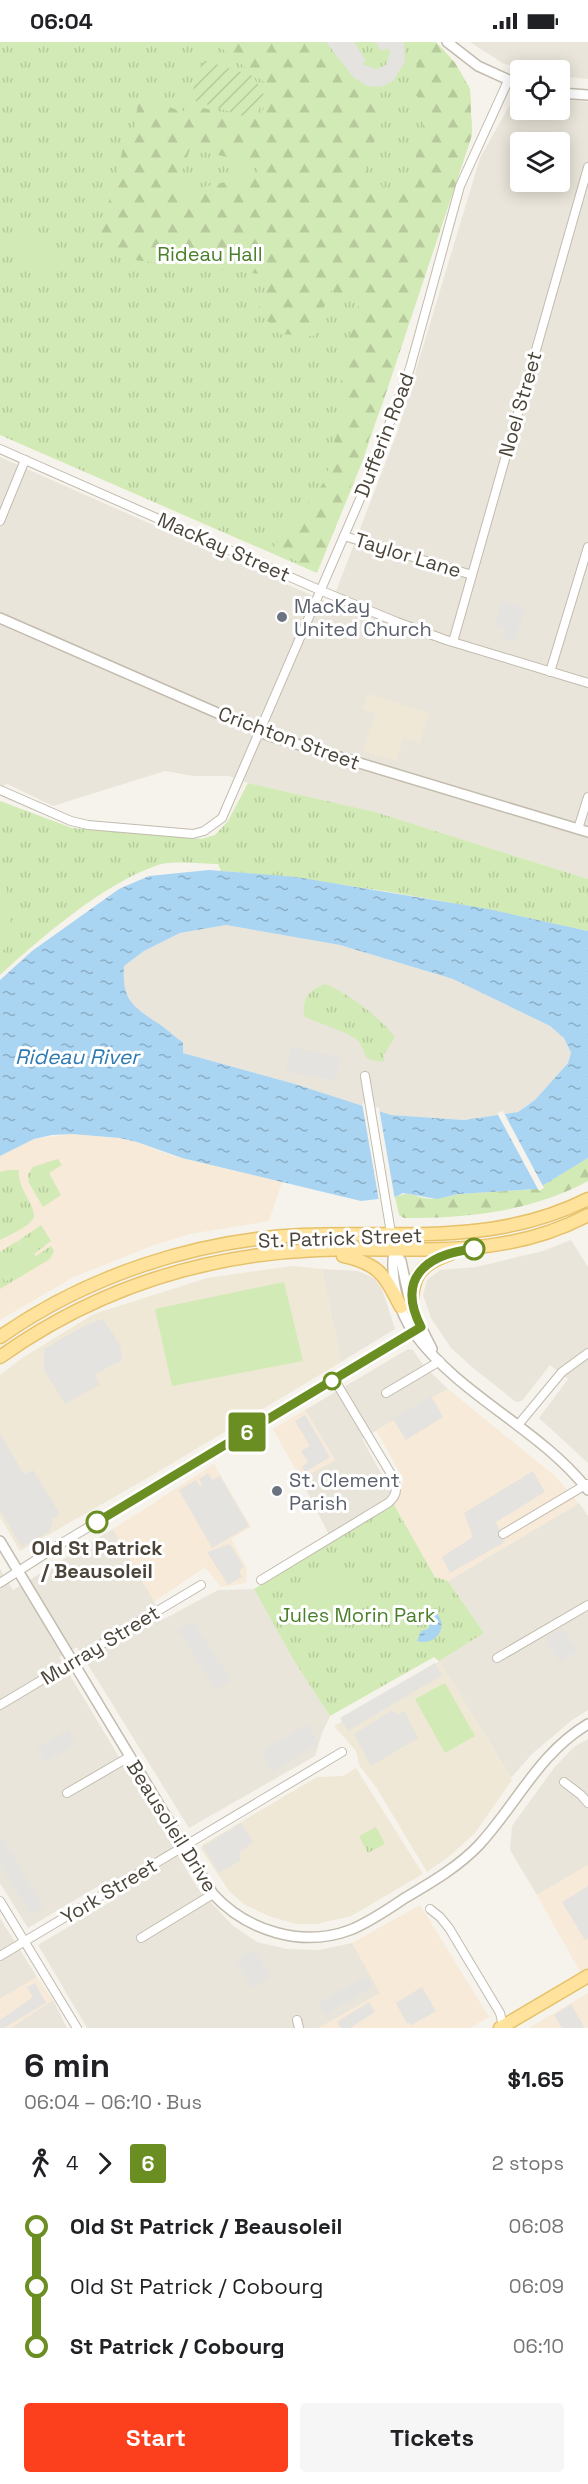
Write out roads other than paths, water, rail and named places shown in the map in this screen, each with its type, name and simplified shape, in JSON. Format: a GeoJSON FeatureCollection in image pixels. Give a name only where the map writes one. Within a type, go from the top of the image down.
{"type":"FeatureCollection","features":[{"type":"Feature","properties":{"kind":"main road","name":"St. Patrick Street"},"geometry":{"type":"LineString","coordinates":[[0,1337],[51,1305],[96,1283],[189,1252],[238,1242],[287,1236],[453,1234],[495,1230],[555,1214],[588,1199]]}},
{"type":"Feature","properties":{"kind":"main road","name":"St. Patrick Street"},"geometry":{"type":"LineString","coordinates":[[0,1357],[40,1330],[82,1307],[152,1279],[235,1258],[318,1250],[460,1250],[534,1238],[588,1215]]}},
{"type":"Feature","properties":{"kind":"main road"},"geometry":{"type":"LineString","coordinates":[[318,1250],[359,1259],[374,1266],[384,1275],[406,1307]]}},
{"type":"Feature","properties":{"kind":"main road"},"geometry":{"type":"LineString","coordinates":[[406,1307],[421,1269],[431,1261],[460,1250]]}},
{"type":"Feature","properties":{"kind":"main road"},"geometry":{"type":"LineString","coordinates":[[502,2027],[588,1976]]}},
{"type":"Feature","properties":{"kind":"street"},"geometry":{"type":"LineString","coordinates":[[447,42],[478,66],[508,81]]}},
{"type":"Feature","properties":{"kind":"street","name":"Dufferin Road"},"geometry":{"type":"LineString","coordinates":[[0,790],[71,821],[88,825],[193,834],[204,831],[222,818],[370,476],[410,368],[460,186],[508,81]]}},
{"type":"Feature","properties":{"kind":"street"},"geometry":{"type":"LineString","coordinates":[[570,94],[588,95]]}},
{"type":"Feature","properties":{"kind":"street","name":"Noel Street"},"geometry":{"type":"LineString","coordinates":[[453,642],[588,167]]}},
{"type":"Feature","properties":{"kind":"street","name":"MacKay Street"},"geometry":{"type":"LineString","coordinates":[[0,449],[322,591],[453,642],[588,683]]}},
{"type":"Feature","properties":{"kind":"street"},"geometry":{"type":"LineString","coordinates":[[0,521],[25,460]]}},
{"type":"Feature","properties":{"kind":"street","name":"Taylor Lane"},"geometry":{"type":"LineString","coordinates":[[345,536],[472,575]]}},
{"type":"Feature","properties":{"kind":"street"},"geometry":{"type":"LineString","coordinates":[[550,672],[588,547]]}},
{"type":"Feature","properties":{"kind":"street","name":"Crichton Street"},"geometry":{"type":"LineString","coordinates":[[0,618],[260,731],[337,757],[583,830]]}},
{"type":"Feature","properties":{"kind":"street"},"geometry":{"type":"LineString","coordinates":[[583,830],[588,797]]}},
{"type":"Feature","properties":{"kind":"street"},"geometry":{"type":"LineString","coordinates":[[365,1076],[394,1251],[401,1261],[406,1307],[417,1330],[438,1359],[555,1454],[587,1486],[503,1534]]}},
{"type":"Feature","properties":{"kind":"street"},"geometry":{"type":"LineString","coordinates":[[1,1580],[19,1572],[62,1543],[417,1330]]}},
{"type":"Feature","properties":{"kind":"street"},"geometry":{"type":"LineString","coordinates":[[519,1425],[562,1372],[588,1353]]}},
{"type":"Feature","properties":{"kind":"street"},"geometry":{"type":"LineString","coordinates":[[386,1393],[438,1359]]}},
{"type":"Feature","properties":{"kind":"street"},"geometry":{"type":"LineString","coordinates":[[261,1580],[388,1503],[396,1492],[394,1479],[334,1379]]}},
{"type":"Feature","properties":{"kind":"street","name":"Beausoleil Drive"},"geometry":{"type":"LineString","coordinates":[[0,1542],[213,1894],[244,1920],[281,1934],[322,1936],[357,1926],[433,1882],[461,1862],[480,1844],[547,1756],[588,1724]]}},
{"type":"Feature","properties":{"kind":"street","name":"Murray Street"},"geometry":{"type":"LineString","coordinates":[[0,1705],[201,1585]]}},
{"type":"Feature","properties":{"kind":"street"},"geometry":{"type":"LineString","coordinates":[[497,1658],[588,1605]]}},
{"type":"Feature","properties":{"kind":"street","name":"York Street"},"geometry":{"type":"LineString","coordinates":[[0,1956],[342,1752]]}},
{"type":"Feature","properties":{"kind":"street"},"geometry":{"type":"LineString","coordinates":[[67,1793],[129,1757]]}},
{"type":"Feature","properties":{"kind":"street"},"geometry":{"type":"LineString","coordinates":[[564,1782],[588,1803]]}},
{"type":"Feature","properties":{"kind":"street"},"geometry":{"type":"LineString","coordinates":[[141,1938],[213,1894]]}},
{"type":"Feature","properties":{"kind":"street"},"geometry":{"type":"LineString","coordinates":[[0,1901],[77,2028]]}},
{"type":"Feature","properties":{"kind":"street"},"geometry":{"type":"LineString","coordinates":[[430,1910],[449,1928],[500,2013],[502,2027]]}},
{"type":"Feature","properties":{"kind":"water","name":"Rideau River"},"geometry":{"type":"Polygon","coordinates":[[[209,870],[296,877],[488,909],[588,931],[588,1158],[537,1189],[459,1194],[437,1199],[403,1193],[395,1197],[361,1201],[182,1158],[120,1138],[72,1134],[52,1135],[34,1139],[0,1156],[0,980],[32,951],[119,889],[149,876],[209,870]],[[226,925],[180,933],[144,951],[124,966],[125,986],[134,1006],[183,1042],[183,1053],[295,1084],[391,1115],[464,1120],[518,1112],[535,1100],[568,1063],[571,1053],[564,1038],[550,1026],[453,979],[340,945],[226,925]]]}},
{"type":"Feature","properties":{"kind":"water"},"geometry":{"type":"Polygon","coordinates":[[[433,1610],[441,1621],[440,1633],[431,1641],[417,1641],[421,1631],[428,1629],[430,1625],[428,1618],[433,1610]]]}},
{"type":"Feature","properties":{"kind":"place","name":"MacKay United Church"},"geometry":{"type":"Point","coordinates":[282,617]}},
{"type":"Feature","properties":{"kind":"place","name":"St. Clement Parish"},"geometry":{"type":"Point","coordinates":[277,1491]}},
{"type":"Feature","properties":{"kind":"place","name":"Old St Patrick / Beausoleil"},"geometry":{"type":"Point","coordinates":[97,1522]}},
{"type":"Feature","properties":{"kind":"park label","name":"Rideau Hall"},"geometry":{"type":"Point","coordinates":[210,254]}},
{"type":"Feature","properties":{"kind":"park label","name":"Jules Morin Park"},"geometry":{"type":"Point","coordinates":[357,1615]}}]}
